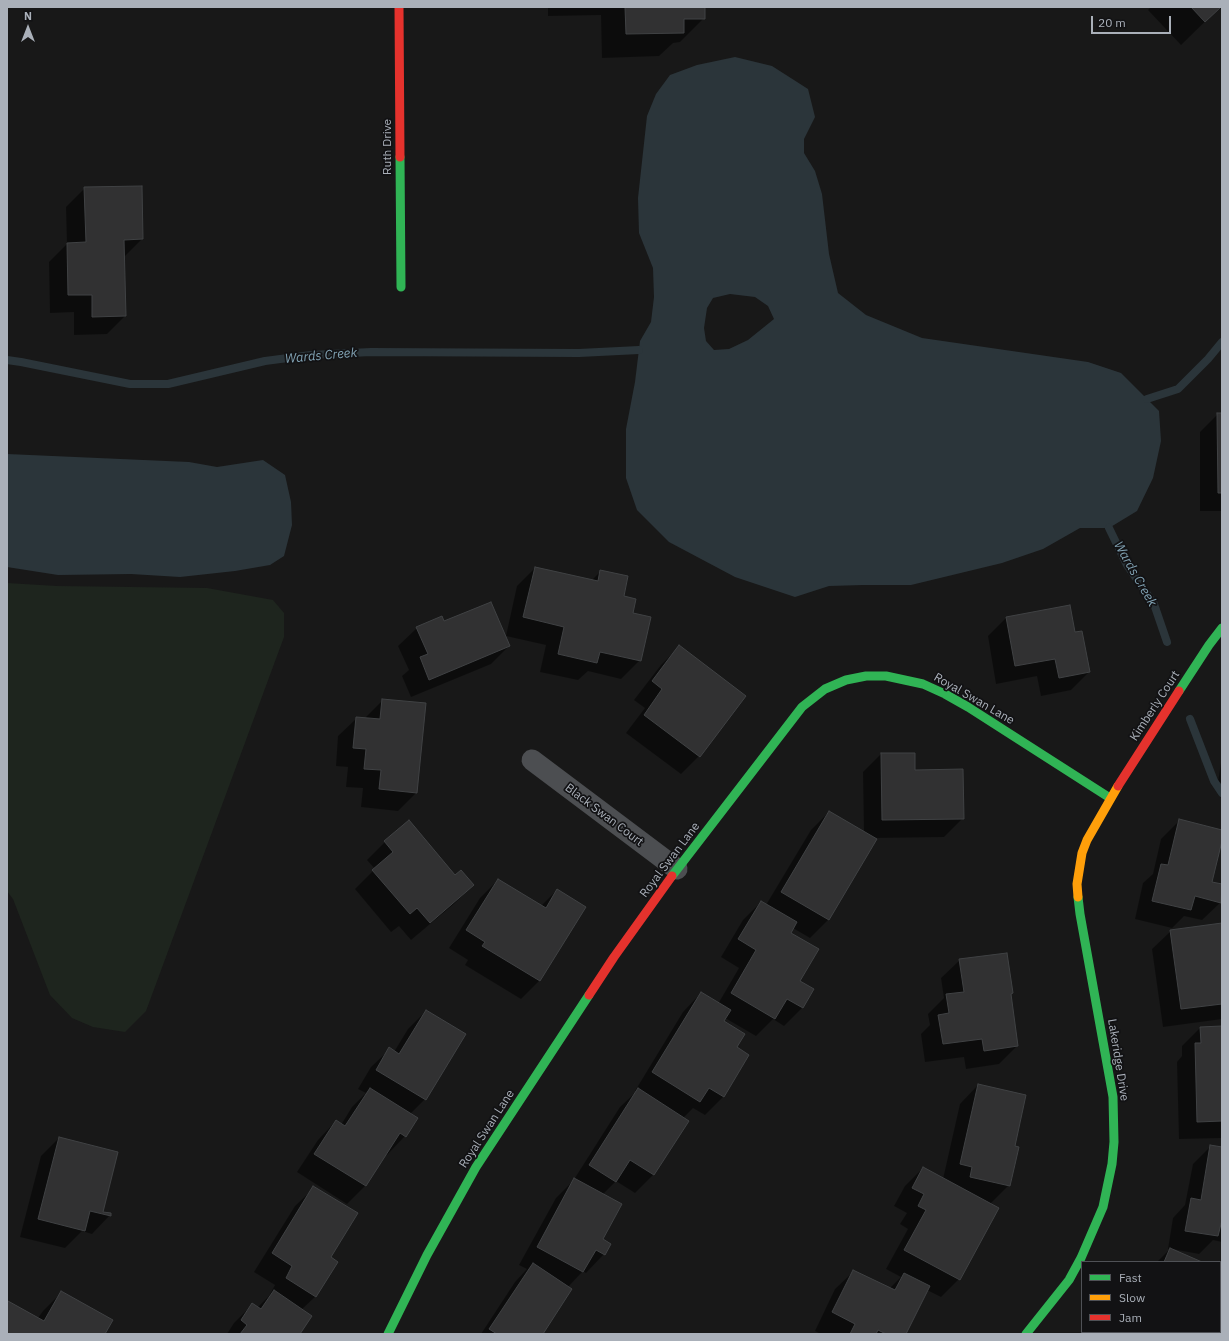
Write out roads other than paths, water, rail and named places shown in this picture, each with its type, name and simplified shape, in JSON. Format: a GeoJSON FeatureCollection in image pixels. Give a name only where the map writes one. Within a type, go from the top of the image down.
{"type":"FeatureCollection","features":[{"type":"Feature","properties":{"kind":"street","name":"Ruth Drive"},"geometry":{"type":"LineString","coordinates":[[400,7],[401,287]]}},
{"type":"Feature","properties":{"kind":"street","name":"Kimberly Court"},"geometry":{"type":"LineString","coordinates":[[1110,798],[1204,652],[1222,628]]}},
{"type":"Feature","properties":{"kind":"street","name":"Royal Swan Lane"},"geometry":{"type":"LineString","coordinates":[[388,1334],[427,1254],[476,1167],[614,957],[677,869],[802,707],[825,689],[846,680],[866,676],[886,676],[923,684],[968,707],[1110,798]]}},
{"type":"Feature","properties":{"kind":"street","name":"Black Swan Court"},"geometry":{"type":"LineString","coordinates":[[532,760],[677,869]]}},
{"type":"Feature","properties":{"kind":"street","name":"Lakeridge Drive"},"geometry":{"type":"LineString","coordinates":[[1026,1334],[1069,1280],[1081,1258],[1092,1235],[1102,1207],[1112,1164],[1114,1142],[1113,1097],[1080,914],[1077,884],[1084,847],[1110,798]]}},
{"type":"Feature","properties":{"kind":"waterway","name":"Wards Creek"},"geometry":{"type":"LineString","coordinates":[[1147,399],[1178,389],[1208,359],[1222,342]]}},
{"type":"Feature","properties":{"kind":"waterway","name":"Wards Creek"},"geometry":{"type":"LineString","coordinates":[[7,360],[130,384],[168,384],[265,361],[311,355],[371,352],[579,353],[639,350]]}},
{"type":"Feature","properties":{"kind":"waterway","name":"Wards Creek"},"geometry":{"type":"LineString","coordinates":[[1109,528],[1127,565],[1154,604],[1167,642]]}},
{"type":"Feature","properties":{"kind":"waterway","name":"Wards Creek"},"geometry":{"type":"LineString","coordinates":[[1190,719],[1214,781],[1222,793]]}}]}
